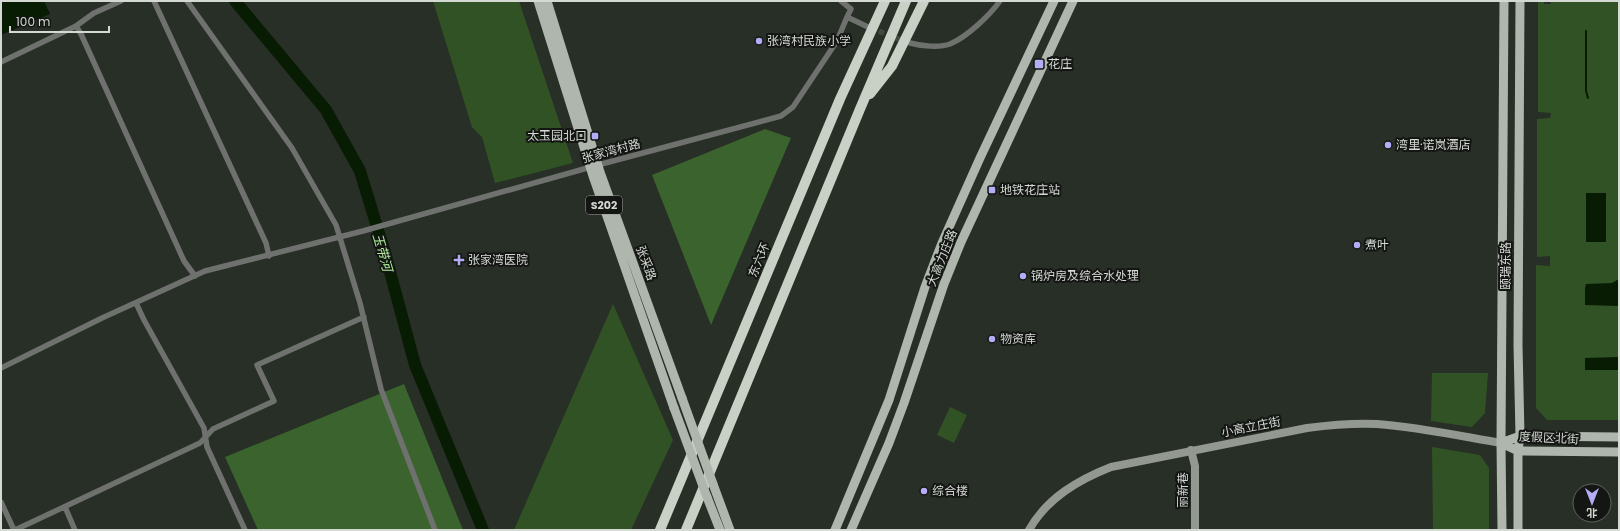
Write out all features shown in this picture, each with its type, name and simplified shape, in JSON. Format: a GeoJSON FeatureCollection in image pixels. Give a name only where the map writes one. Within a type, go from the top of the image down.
{"type":"FeatureCollection","features":[{"type":"Feature","properties":{"kind":"highway","name":"东六环"},"geometry":{"type":"LineString","coordinates":[[660,530],[840,99],[885,1]]}},
{"type":"Feature","properties":{"kind":"highway"},"geometry":{"type":"LineString","coordinates":[[686,530],[906,1]]}},
{"type":"Feature","properties":{"kind":"highway"},"geometry":{"type":"LineString","coordinates":[[860,109],[892,66],[924,1]]}},
{"type":"Feature","properties":{"kind":"main road","name":"张采路"},"geometry":{"type":"LineString","coordinates":[[538,1],[674,408],[720,530]]}},
{"type":"Feature","properties":{"kind":"main road","name":"张采路"},"geometry":{"type":"LineString","coordinates":[[547,1],[594,166],[682,398],[730,530]]}},
{"type":"Feature","properties":{"kind":"main road","name":"大高力庄路"},"geometry":{"type":"LineString","coordinates":[[835,530],[889,400],[925,287],[942,243],[1054,1]]}},
{"type":"Feature","properties":{"kind":"main road","name":"大高力庄路"},"geometry":{"type":"LineString","coordinates":[[851,530],[891,436],[944,284],[961,242],[1072,1]]}},
{"type":"Feature","properties":{"kind":"main road","name":"颐瑞东路"},"geometry":{"type":"LineString","coordinates":[[1502,530],[1501,443],[1504,1]]}},
{"type":"Feature","properties":{"kind":"main road","name":"颐瑞东路"},"geometry":{"type":"LineString","coordinates":[[1518,530],[1518,451],[1520,436],[1518,315],[1520,1]]}},
{"type":"Feature","properties":{"kind":"main road","name":"度假区北街"},"geometry":{"type":"LineString","coordinates":[[1501,443],[1520,436],[1619,437]]}},
{"type":"Feature","properties":{"kind":"main road","name":"度假区北街"},"geometry":{"type":"LineString","coordinates":[[1501,443],[1518,451],[1619,452]]}},
{"type":"Feature","properties":{"kind":"street"},"geometry":{"type":"LineString","coordinates":[[1,62],[76,26],[94,13],[121,1]]}},
{"type":"Feature","properties":{"kind":"street"},"geometry":{"type":"LineString","coordinates":[[154,1],[266,243],[268,256]]}},
{"type":"Feature","properties":{"kind":"street"},"geometry":{"type":"LineString","coordinates":[[187,1],[292,148],[336,225],[341,237],[364,317],[381,389],[435,530]]}},
{"type":"Feature","properties":{"kind":"street"},"geometry":{"type":"LineString","coordinates":[[841,1],[851,9],[848,17],[868,27]]}},
{"type":"Feature","properties":{"kind":"street"},"geometry":{"type":"LineString","coordinates":[[910,43],[934,46],[949,44],[962,37],[992,13],[1000,1]]}},
{"type":"Feature","properties":{"kind":"street","name":"张家湾村路"},"geometry":{"type":"LineString","coordinates":[[1,368],[136,303],[205,272],[393,223],[594,166],[780,116],[793,108],[836,41],[848,17]]}},
{"type":"Feature","properties":{"kind":"street"},"geometry":{"type":"LineString","coordinates":[[76,26],[81,34],[184,261],[195,276]]}},
{"type":"Feature","properties":{"kind":"street"},"geometry":{"type":"LineString","coordinates":[[136,303],[204,428],[207,447],[245,530]]}},
{"type":"Feature","properties":{"kind":"street"},"geometry":{"type":"LineString","coordinates":[[1,502],[15,530],[200,443],[213,430],[274,401],[257,365],[364,317]]}},
{"type":"Feature","properties":{"kind":"street","name":"小高立庄街"},"geometry":{"type":"LineString","coordinates":[[1029,530],[1046,507],[1064,491],[1089,476],[1111,466],[1307,428],[1337,424],[1376,424],[1501,443]]}},
{"type":"Feature","properties":{"kind":"street","name":"丽新巷"},"geometry":{"type":"LineString","coordinates":[[1191,450],[1195,466],[1195,530]]}},
{"type":"Feature","properties":{"kind":"street"},"geometry":{"type":"LineString","coordinates":[[65,507],[75,530]]}},
{"type":"Feature","properties":{"kind":"green space"},"geometry":{"type":"Polygon","coordinates":[[[433,1],[519,1],[573,163],[495,183],[482,137],[472,127],[433,1]]]}},
{"type":"Feature","properties":{"kind":"green space"},"geometry":{"type":"Polygon","coordinates":[[[1538,1],[1544,1],[1544,4],[1551,4],[1551,1],[1619,1],[1619,420],[1547,420],[1536,408],[1536,265],[1550,266],[1550,256],[1537,257],[1537,119],[1550,118],[1551,113],[1538,112],[1538,1]]]}},
{"type":"Feature","properties":{"kind":"green space"},"geometry":{"type":"Polygon","coordinates":[[[765,129],[791,138],[711,325],[652,175],[765,129]]]}},
{"type":"Feature","properties":{"kind":"green space"},"geometry":{"type":"Polygon","coordinates":[[[613,304],[673,440],[631,530],[514,530],[613,304]]]}},
{"type":"Feature","properties":{"kind":"green space"},"geometry":{"type":"Polygon","coordinates":[[[1432,373],[1488,373],[1485,413],[1472,427],[1431,421],[1432,373]]]}},
{"type":"Feature","properties":{"kind":"green space"},"geometry":{"type":"Polygon","coordinates":[[[404,384],[463,530],[258,530],[225,457],[404,384]]]}},
{"type":"Feature","properties":{"kind":"green space"},"geometry":{"type":"Polygon","coordinates":[[[950,407],[967,415],[954,443],[937,435],[950,407]]]}},
{"type":"Feature","properties":{"kind":"green space"},"geometry":{"type":"Polygon","coordinates":[[[1432,447],[1480,455],[1489,468],[1489,530],[1433,530],[1432,447]]]}},
{"type":"Feature","properties":{"kind":"shaded area"},"geometry":{"type":"Polygon","coordinates":[[[1,1],[44,1],[50,14],[1,35],[1,1]]]}},
{"type":"Feature","properties":{"kind":"shaded area"},"geometry":{"type":"Polygon","coordinates":[[[1586,193],[1606,193],[1606,242],[1586,242],[1586,193]]]}},
{"type":"Feature","properties":{"kind":"shaded area"},"geometry":{"type":"Polygon","coordinates":[[[1619,279],[1619,306],[1585,305],[1586,284],[1612,283],[1619,279]]]}},
{"type":"Feature","properties":{"kind":"shaded area"},"geometry":{"type":"Polygon","coordinates":[[[1619,357],[1619,370],[1585,370],[1585,358],[1619,357]]]}},
{"type":"Feature","properties":{"kind":"waterway","name":"玉带河"},"geometry":{"type":"LineString","coordinates":[[235,1],[326,110],[360,171],[385,253],[415,365],[483,530]]}},
{"type":"Feature","properties":{"kind":"waterway"},"geometry":{"type":"LineString","coordinates":[[1586,31],[1586,91],[1588,98]]}},
{"type":"Feature","properties":{"kind":"tunnel"},"geometry":{"type":"LineString","coordinates":[[871,28],[906,42]]}},
{"type":"Feature","properties":{"kind":"place","name":"张湾村民族小学"},"geometry":{"type":"Point","coordinates":[759,41]}},
{"type":"Feature","properties":{"kind":"place","name":"花庄"},"geometry":{"type":"Point","coordinates":[1039,64]}},
{"type":"Feature","properties":{"kind":"place","name":"太玉园北口"},"geometry":{"type":"Point","coordinates":[595,136]}},
{"type":"Feature","properties":{"kind":"place","name":"湾里·诺岚酒店"},"geometry":{"type":"Point","coordinates":[1388,145]}},
{"type":"Feature","properties":{"kind":"place","name":"地铁花庄站"},"geometry":{"type":"Point","coordinates":[992,190]}},
{"type":"Feature","properties":{"kind":"place","name":"煮叶"},"geometry":{"type":"Point","coordinates":[1357,245]}},
{"type":"Feature","properties":{"kind":"place","name":"张家湾医院"},"geometry":{"type":"Point","coordinates":[459,260]}},
{"type":"Feature","properties":{"kind":"place","name":"锅炉房及综合水处理"},"geometry":{"type":"Point","coordinates":[1023,276]}},
{"type":"Feature","properties":{"kind":"place","name":"物资库"},"geometry":{"type":"Point","coordinates":[992,339]}},
{"type":"Feature","properties":{"kind":"place","name":"综合楼"},"geometry":{"type":"Point","coordinates":[924,491]}}]}
